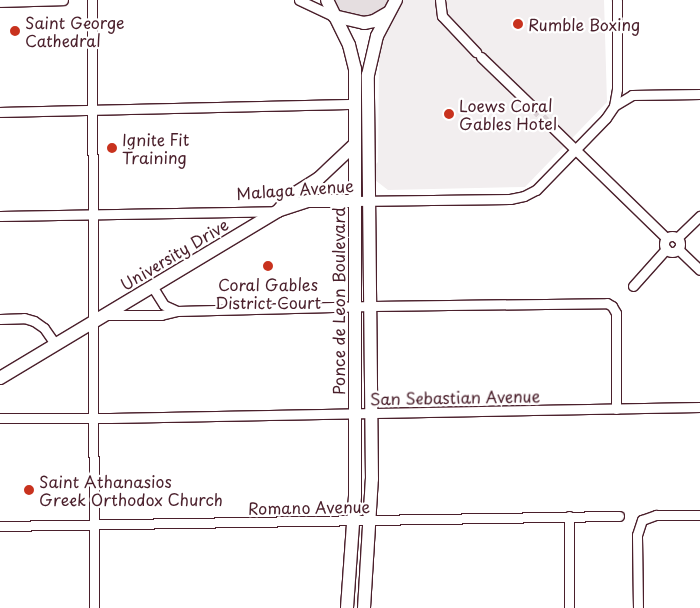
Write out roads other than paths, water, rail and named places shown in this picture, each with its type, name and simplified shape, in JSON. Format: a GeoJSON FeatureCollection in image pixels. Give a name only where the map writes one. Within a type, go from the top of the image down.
{"type":"FeatureCollection","features":[{"type":"Feature","properties":{"kind":"street"},"geometry":{"type":"LineString","coordinates":[[0,2],[63,0]]}},
{"type":"Feature","properties":{"kind":"street"},"geometry":{"type":"LineString","coordinates":[[92,0],[94,608]]}},
{"type":"Feature","properties":{"kind":"street"},"geometry":{"type":"LineString","coordinates":[[299,0],[334,16],[364,23],[374,21],[393,6]]}},
{"type":"Feature","properties":{"kind":"street","name":"Ponce de Leon Boulevard"},"geometry":{"type":"LineString","coordinates":[[326,0],[354,59],[354,521],[347,608]]}},
{"type":"Feature","properties":{"kind":"street"},"geometry":{"type":"LineString","coordinates":[[440,0],[442,16],[533,107]]}},
{"type":"Feature","properties":{"kind":"street","name":"Malaga Avenue"},"geometry":{"type":"LineString","coordinates":[[0,216],[278,210],[308,201],[519,198],[540,187],[606,118],[614,106],[617,96],[617,0]]}},
{"type":"Feature","properties":{"kind":"street","name":"Ponce de Leon Boulevard"},"geometry":{"type":"LineString","coordinates":[[364,608],[371,520],[372,413],[369,70],[375,42],[393,6]]}},
{"type":"Feature","properties":{"kind":"street"},"geometry":{"type":"LineString","coordinates":[[617,84],[632,95],[700,94]]}},
{"type":"Feature","properties":{"kind":"street","name":"Malaga Avenue"},"geometry":{"type":"LineString","coordinates":[[614,106],[632,95]]}},
{"type":"Feature","properties":{"kind":"street"},"geometry":{"type":"LineString","coordinates":[[0,112],[354,104]]}},
{"type":"Feature","properties":{"kind":"street"},"geometry":{"type":"LineString","coordinates":[[550,125],[666,238]]}},
{"type":"Feature","properties":{"kind":"street","name":"University Drive"},"geometry":{"type":"LineString","coordinates":[[0,378],[278,210],[292,195],[318,179],[354,145]]}},
{"type":"Feature","properties":{"kind":"street"},"geometry":{"type":"LineString","coordinates":[[678,238],[700,216]]}},
{"type":"Feature","properties":{"kind":"street"},"geometry":{"type":"LineString","coordinates":[[666,238],[673,236],[678,238]]}},
{"type":"Feature","properties":{"kind":"street"},"geometry":{"type":"LineString","coordinates":[[666,238],[664,245],[666,249],[671,252],[678,249]]}},
{"type":"Feature","properties":{"kind":"street"},"geometry":{"type":"LineString","coordinates":[[678,238],[680,245],[678,249]]}},
{"type":"Feature","properties":{"kind":"street"},"geometry":{"type":"LineString","coordinates":[[632,286],[666,249]]}},
{"type":"Feature","properties":{"kind":"street"},"geometry":{"type":"LineString","coordinates":[[678,249],[700,270]]}},
{"type":"Feature","properties":{"kind":"street"},"geometry":{"type":"LineString","coordinates":[[152,286],[164,305],[177,311]]}},
{"type":"Feature","properties":{"kind":"street"},"geometry":{"type":"LineString","coordinates":[[104,315],[161,315],[177,311],[372,306],[599,303],[612,306],[616,317],[616,409]]}},
{"type":"Feature","properties":{"kind":"street"},"geometry":{"type":"LineString","coordinates":[[0,319],[24,318],[34,321],[44,328],[55,344]]}},
{"type":"Feature","properties":{"kind":"street","name":"San Sebastian Avenue"},"geometry":{"type":"LineString","coordinates":[[0,418],[355,414],[700,407]]}},
{"type":"Feature","properties":{"kind":"street"},"geometry":{"type":"LineString","coordinates":[[638,608],[638,535],[642,520],[656,515],[700,515]]}},
{"type":"Feature","properties":{"kind":"street"},"geometry":{"type":"LineString","coordinates":[[568,608],[569,516]]}},
{"type":"Feature","properties":{"kind":"street","name":"Romano Avenue"},"geometry":{"type":"LineString","coordinates":[[0,526],[619,516]]}},
{"type":"Feature","properties":{"kind":"tunnel"},"geometry":{"type":"LineString","coordinates":[[533,107],[550,125]]}},
{"type":"Feature","properties":{"kind":"place","name":"Rumble Boxing"},"geometry":{"type":"Point","coordinates":[518,24]}},
{"type":"Feature","properties":{"kind":"place","name":"Saint George Cathedral"},"geometry":{"type":"Point","coordinates":[15,31]}},
{"type":"Feature","properties":{"kind":"place","name":"Loews Coral Gables Hotel"},"geometry":{"type":"Point","coordinates":[449,114]}},
{"type":"Feature","properties":{"kind":"place","name":"Ignite Fit Training"},"geometry":{"type":"Point","coordinates":[112,148]}},
{"type":"Feature","properties":{"kind":"place","name":"Coral Gables District Court"},"geometry":{"type":"Point","coordinates":[268,266]}},
{"type":"Feature","properties":{"kind":"place","name":"Saint Athanasios Greek Orthodox Church"},"geometry":{"type":"Point","coordinates":[29,490]}}]}
